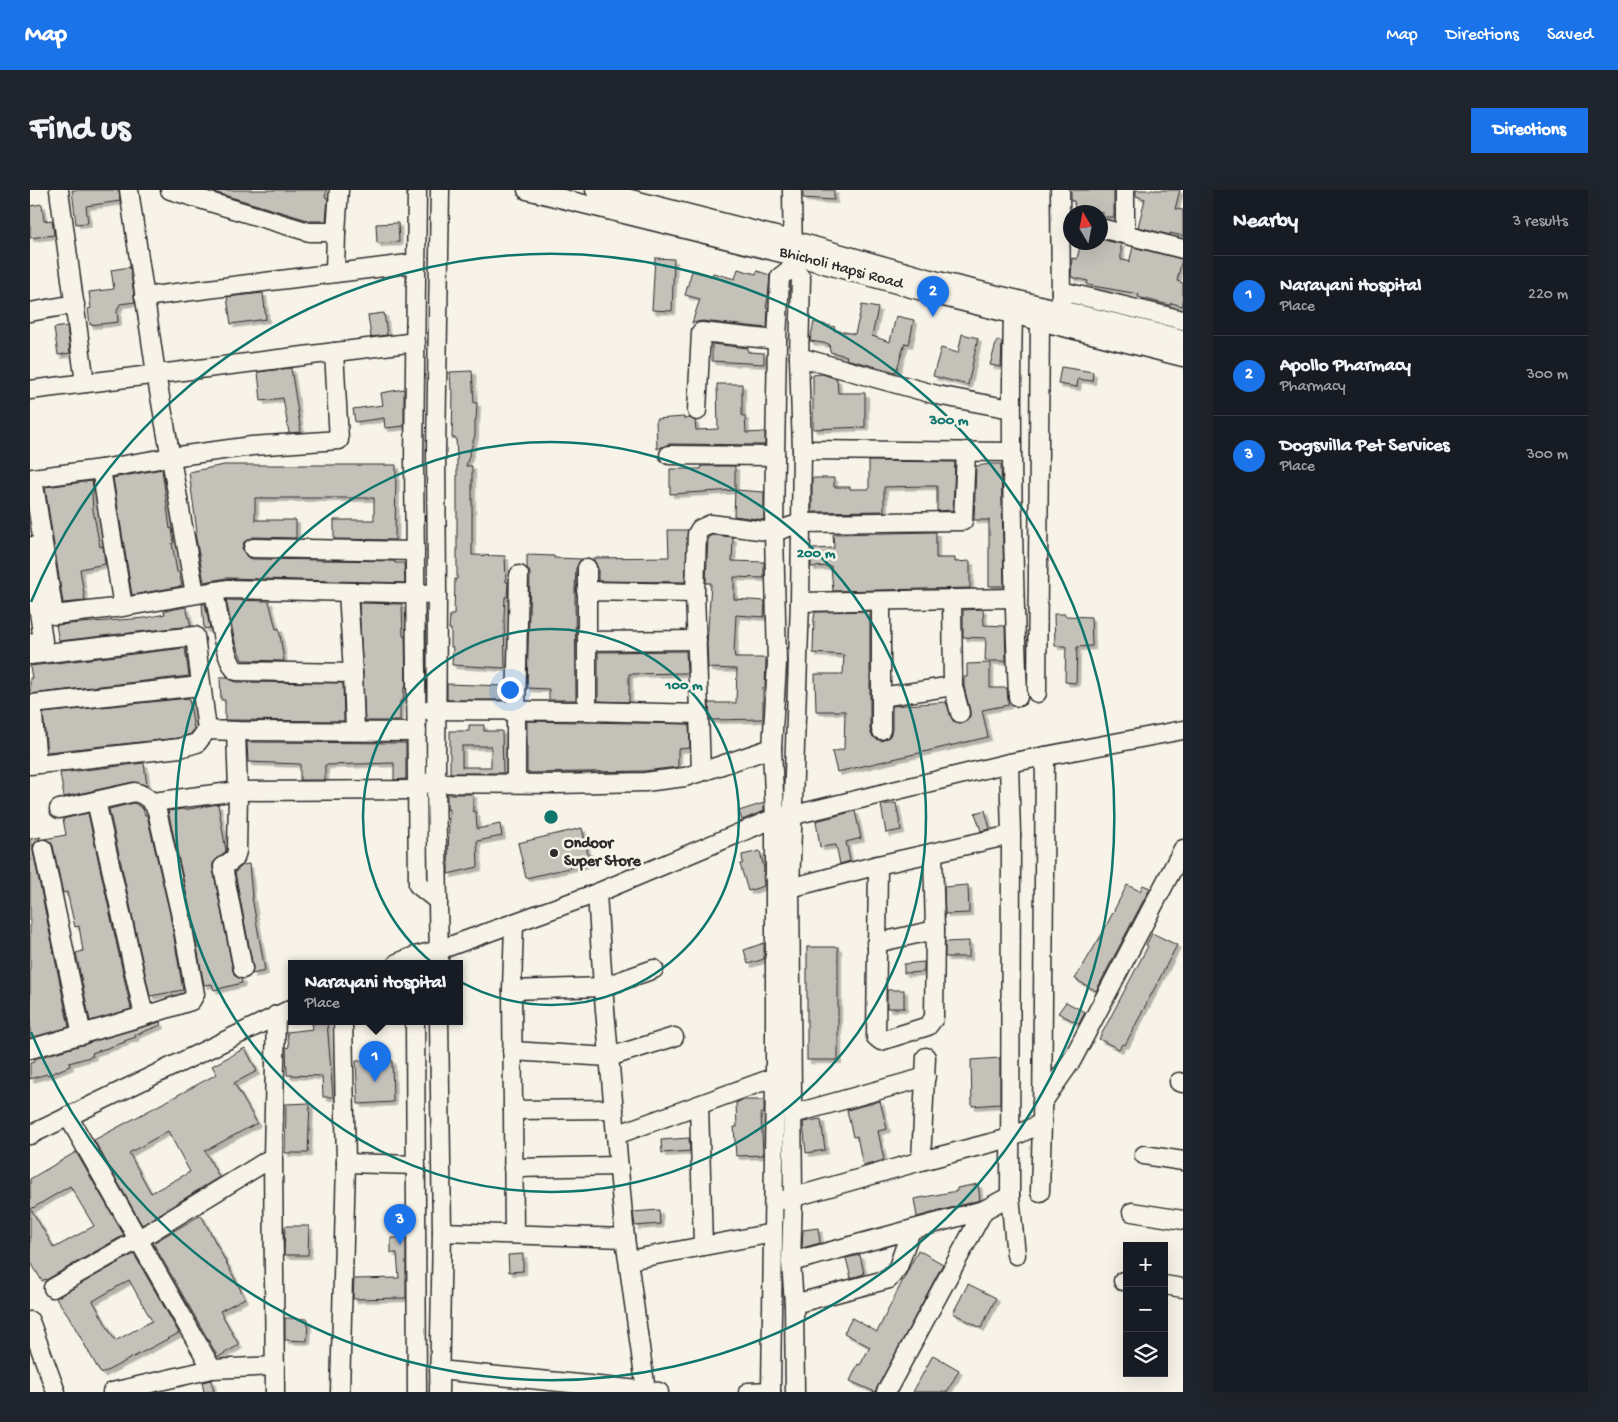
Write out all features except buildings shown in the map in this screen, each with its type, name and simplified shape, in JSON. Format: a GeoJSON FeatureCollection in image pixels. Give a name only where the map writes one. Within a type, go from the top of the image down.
{"type":"FeatureCollection","features":[{"type":"Feature","properties":{"kind":"street"},"geometry":{"type":"LineString","coordinates":[[59,190],[85,383]]}},
{"type":"Feature","properties":{"kind":"street"},"geometry":{"type":"LineString","coordinates":[[129,190],[156,374],[195,594]]}},
{"type":"Feature","properties":{"kind":"street"},"geometry":{"type":"LineString","coordinates":[[170,190],[208,195],[309,232],[336,232]]}},
{"type":"Feature","properties":{"kind":"street"},"geometry":{"type":"LineString","coordinates":[[335,272],[339,190]]}},
{"type":"Feature","properties":{"kind":"street"},"geometry":{"type":"LineString","coordinates":[[417,190],[415,551],[418,886],[438,901]]}},
{"type":"Feature","properties":{"kind":"street"},"geometry":{"type":"LineString","coordinates":[[439,957],[436,783],[436,452],[440,190]]}},
{"type":"Feature","properties":{"kind":"street","name":"Bhicholi Hapsi Road"},"geometry":{"type":"LineString","coordinates":[[527,190],[793,254],[940,296],[1183,357]]}},
{"type":"Feature","properties":{"kind":"street"},"geometry":{"type":"LineString","coordinates":[[595,190],[793,254],[938,281],[1183,339]]}},
{"type":"Feature","properties":{"kind":"street"},"geometry":{"type":"LineString","coordinates":[[792,190],[793,254],[801,278],[799,357],[802,450],[800,602],[790,888],[793,1198],[791,1262],[794,1304],[794,1392]]}},
{"type":"Feature","properties":{"kind":"street"},"geometry":{"type":"LineString","coordinates":[[1060,190],[1063,207]]}},
{"type":"Feature","properties":{"kind":"street"},"geometry":{"type":"LineString","coordinates":[[1125,190],[1125,234]]}},
{"type":"Feature","properties":{"kind":"street"},"geometry":{"type":"LineString","coordinates":[[1108,230],[1183,249]]}},
{"type":"Feature","properties":{"kind":"street"},"geometry":{"type":"LineString","coordinates":[[1060,310],[1063,248]]}},
{"type":"Feature","properties":{"kind":"street"},"geometry":{"type":"LineString","coordinates":[[748,1392],[771,1391],[775,1077],[772,748],[777,663],[774,532],[777,340],[780,277],[793,254]]}},
{"type":"Feature","properties":{"kind":"street"},"geometry":{"type":"LineString","coordinates":[[144,297],[416,263]]}},
{"type":"Feature","properties":{"kind":"street"},"geometry":{"type":"LineString","coordinates":[[1060,291],[1183,320]]}},
{"type":"Feature","properties":{"kind":"street"},"geometry":{"type":"LineString","coordinates":[[30,312],[74,304]]}},
{"type":"Feature","properties":{"kind":"street"},"geometry":{"type":"LineString","coordinates":[[1013,314],[1011,409],[1014,598],[1018,697]]}},
{"type":"Feature","properties":{"kind":"street"},"geometry":{"type":"LineString","coordinates":[[1037,693],[1040,321]]}},
{"type":"Feature","properties":{"kind":"street"},"geometry":{"type":"LineString","coordinates":[[697,410],[701,332],[777,340]]}},
{"type":"Feature","properties":{"kind":"street"},"geometry":{"type":"LineString","coordinates":[[30,390],[416,342]]}},
{"type":"Feature","properties":{"kind":"street"},"geometry":{"type":"LineString","coordinates":[[334,352],[339,440],[252,446],[170,456],[101,469],[31,478],[54,615],[227,589],[437,594]]}},
{"type":"Feature","properties":{"kind":"street"},"geometry":{"type":"LineString","coordinates":[[799,357],[937,395],[1011,409]]}},
{"type":"Feature","properties":{"kind":"street"},"geometry":{"type":"LineString","coordinates":[[802,450],[1012,452]]}},
{"type":"Feature","properties":{"kind":"street"},"geometry":{"type":"LineString","coordinates":[[701,772],[696,593],[697,534],[700,529],[711,524],[774,532],[801,523],[963,522],[966,451]]}},
{"type":"Feature","properties":{"kind":"street"},"geometry":{"type":"LineString","coordinates":[[669,455],[775,456]]}},
{"type":"Feature","properties":{"kind":"street"},"geometry":{"type":"LineString","coordinates":[[101,469],[123,606]]}},
{"type":"Feature","properties":{"kind":"street"},"geometry":{"type":"LineString","coordinates":[[252,548],[415,551]]}},
{"type":"Feature","properties":{"kind":"street"},"geometry":{"type":"LineString","coordinates":[[30,643],[43,641],[31,555]]}},
{"type":"Feature","properties":{"kind":"street"},"geometry":{"type":"LineString","coordinates":[[587,568],[587,711]]}},
{"type":"Feature","properties":{"kind":"street"},"geometry":{"type":"LineString","coordinates":[[516,783],[519,575]]}},
{"type":"Feature","properties":{"kind":"street"},"geometry":{"type":"LineString","coordinates":[[214,591],[227,652],[231,665],[236,671],[353,673]]}},
{"type":"Feature","properties":{"kind":"street"},"geometry":{"type":"LineString","coordinates":[[586,591],[696,593]]}},
{"type":"Feature","properties":{"kind":"street"},"geometry":{"type":"LineString","coordinates":[[348,592],[355,731]]}},
{"type":"Feature","properties":{"kind":"street"},"geometry":{"type":"LineString","coordinates":[[800,602],[881,602],[1014,598]]}},
{"type":"Feature","properties":{"kind":"street"},"geometry":{"type":"LineString","coordinates":[[952,599],[953,686],[960,713]]}},
{"type":"Feature","properties":{"kind":"street"},"geometry":{"type":"LineString","coordinates":[[881,602],[881,730]]}},
{"type":"Feature","properties":{"kind":"street"},"geometry":{"type":"LineString","coordinates":[[30,654],[195,636],[207,730],[197,743],[180,748],[34,764],[32,704],[200,686]]}},
{"type":"Feature","properties":{"kind":"street"},"geometry":{"type":"LineString","coordinates":[[586,641],[697,640]]}},
{"type":"Feature","properties":{"kind":"street"},"geometry":{"type":"LineString","coordinates":[[881,697],[953,686]]}},
{"type":"Feature","properties":{"kind":"street"},"geometry":{"type":"LineString","coordinates":[[417,710],[699,714]]}},
{"type":"Feature","properties":{"kind":"street"},"geometry":{"type":"LineString","coordinates":[[207,730],[417,732]]}},
{"type":"Feature","properties":{"kind":"street"},"geometry":{"type":"LineString","coordinates":[[415,960],[439,957],[514,923],[597,893],[774,818],[794,815],[1009,763],[1183,730]]}},
{"type":"Feature","properties":{"kind":"street"},"geometry":{"type":"LineString","coordinates":[[236,731],[237,851],[235,858],[223,867],[243,969]]}},
{"type":"Feature","properties":{"kind":"street"},"geometry":{"type":"LineString","coordinates":[[153,802],[238,791],[418,786],[436,783],[557,784],[645,782],[701,772],[772,748]]}},
{"type":"Feature","properties":{"kind":"street"},"geometry":{"type":"LineString","coordinates":[[1040,1192],[1044,756]]}},
{"type":"Feature","properties":{"kind":"street"},"geometry":{"type":"LineString","coordinates":[[1009,763],[1011,834],[1010,1196],[1016,1255]]}},
{"type":"Feature","properties":{"kind":"street"},"geometry":{"type":"LineString","coordinates":[[30,1049],[144,1016],[191,1000],[195,994],[178,903],[157,811],[153,802],[143,794],[136,792],[59,809]]}},
{"type":"Feature","properties":{"kind":"street"},"geometry":{"type":"LineString","coordinates":[[96,800],[144,1016]]}},
{"type":"Feature","properties":{"kind":"street"},"geometry":{"type":"LineString","coordinates":[[790,888],[1011,834]]}},
{"type":"Feature","properties":{"kind":"street"},"geometry":{"type":"LineString","coordinates":[[43,849],[82,1035]]}},
{"type":"Feature","properties":{"kind":"street"},"geometry":{"type":"LineString","coordinates":[[878,865],[876,1037],[881,1041],[928,1026],[934,1018],[935,930],[933,852]]}},
{"type":"Feature","properties":{"kind":"street"},"geometry":{"type":"LineString","coordinates":[[1042,1102],[1072,1060],[1181,860]]}},
{"type":"Feature","properties":{"kind":"street"},"geometry":{"type":"LineString","coordinates":[[440,1370],[531,1385],[653,1391],[625,1238],[603,987],[597,893]]}},
{"type":"Feature","properties":{"kind":"street"},"geometry":{"type":"LineString","coordinates":[[514,923],[512,990],[514,1234]]}},
{"type":"Feature","properties":{"kind":"street"},"geometry":{"type":"LineString","coordinates":[[876,943],[935,930]]}},
{"type":"Feature","properties":{"kind":"street"},"geometry":{"type":"LineString","coordinates":[[512,990],[603,987],[654,969]]}},
{"type":"Feature","properties":{"kind":"street"},"geometry":{"type":"LineString","coordinates":[[30,1135],[284,1012]]}},
{"type":"Feature","properties":{"kind":"street"},"geometry":{"type":"LineString","coordinates":[[275,1392],[273,1157],[284,1012]]}},
{"type":"Feature","properties":{"kind":"street"},"geometry":{"type":"LineString","coordinates":[[340,1392],[346,1163],[343,1025]]}},
{"type":"Feature","properties":{"kind":"street"},"geometry":{"type":"LineString","coordinates":[[415,1025],[417,1392]]}},
{"type":"Feature","properties":{"kind":"street"},"geometry":{"type":"LineString","coordinates":[[439,1392],[442,1232],[440,1025]]}},
{"type":"Feature","properties":{"kind":"street"},"geometry":{"type":"LineString","coordinates":[[512,1051],[609,1057],[674,1037]]}},
{"type":"Feature","properties":{"kind":"street"},"geometry":{"type":"LineString","coordinates":[[921,1161],[926,1057]]}},
{"type":"Feature","properties":{"kind":"street"},"geometry":{"type":"LineString","coordinates":[[616,1135],[775,1077]]}},
{"type":"Feature","properties":{"kind":"street"},"geometry":{"type":"LineString","coordinates":[[792,1114],[926,1077]]}},
{"type":"Feature","properties":{"kind":"street"},"geometry":{"type":"LineString","coordinates":[[699,1105],[703,1246]]}},
{"type":"Feature","properties":{"kind":"street"},"geometry":{"type":"LineString","coordinates":[[513,1110],[614,1109]]}},
{"type":"Feature","properties":{"kind":"street"},"geometry":{"type":"LineString","coordinates":[[68,1116],[212,1368]]}},
{"type":"Feature","properties":{"kind":"street"},"geometry":{"type":"LineString","coordinates":[[773,1202],[1010,1138],[1042,1123]]}},
{"type":"Feature","properties":{"kind":"street"},"geometry":{"type":"LineString","coordinates":[[1144,1155],[1183,1161]]}},
{"type":"Feature","properties":{"kind":"street"},"geometry":{"type":"LineString","coordinates":[[53,1288],[139,1239],[273,1157]]}},
{"type":"Feature","properties":{"kind":"street"},"geometry":{"type":"LineString","coordinates":[[346,1163],[416,1165]]}},
{"type":"Feature","properties":{"kind":"street"},"geometry":{"type":"LineString","coordinates":[[513,1168],[619,1166]]}},
{"type":"Feature","properties":{"kind":"street"},"geometry":{"type":"LineString","coordinates":[[791,1262],[984,1210],[1010,1196]]}},
{"type":"Feature","properties":{"kind":"street"},"geometry":{"type":"LineString","coordinates":[[886,1392],[984,1210]]}},
{"type":"Feature","properties":{"kind":"street"},"geometry":{"type":"LineString","coordinates":[[1132,1212],[1183,1220]]}},
{"type":"Feature","properties":{"kind":"street"},"geometry":{"type":"LineString","coordinates":[[794,1304],[889,1279],[898,1267],[911,1230]]}},
{"type":"Feature","properties":{"kind":"street"},"geometry":{"type":"LineString","coordinates":[[442,1232],[625,1238]]}},
{"type":"Feature","properties":{"kind":"street"},"geometry":{"type":"LineString","coordinates":[[629,1260],[773,1233]]}},
{"type":"Feature","properties":{"kind":"street"},"geometry":{"type":"LineString","coordinates":[[1168,1286],[1183,1288]]}},
{"type":"Feature","properties":{"kind":"street"},"geometry":{"type":"LineString","coordinates":[[32,1330],[56,1392]]}},
{"type":"Feature","properties":{"kind":"street"},"geometry":{"type":"LineString","coordinates":[[112,1392],[212,1368],[275,1366]]}},
{"type":"Feature","properties":{"kind":"place","name":"Apollo Pharmacy"},"geometry":{"type":"Point","coordinates":[933,317]}},
{"type":"Feature","properties":{"kind":"place","name":"Ondoor Super Store"},"geometry":{"type":"Point","coordinates":[554,853]}},
{"type":"Feature","properties":{"kind":"place","name":"Narayani Hospital"},"geometry":{"type":"Point","coordinates":[375,1082]}},
{"type":"Feature","properties":{"kind":"place","name":"Dogsvilla Pet Services"},"geometry":{"type":"Point","coordinates":[400,1245]}}]}
